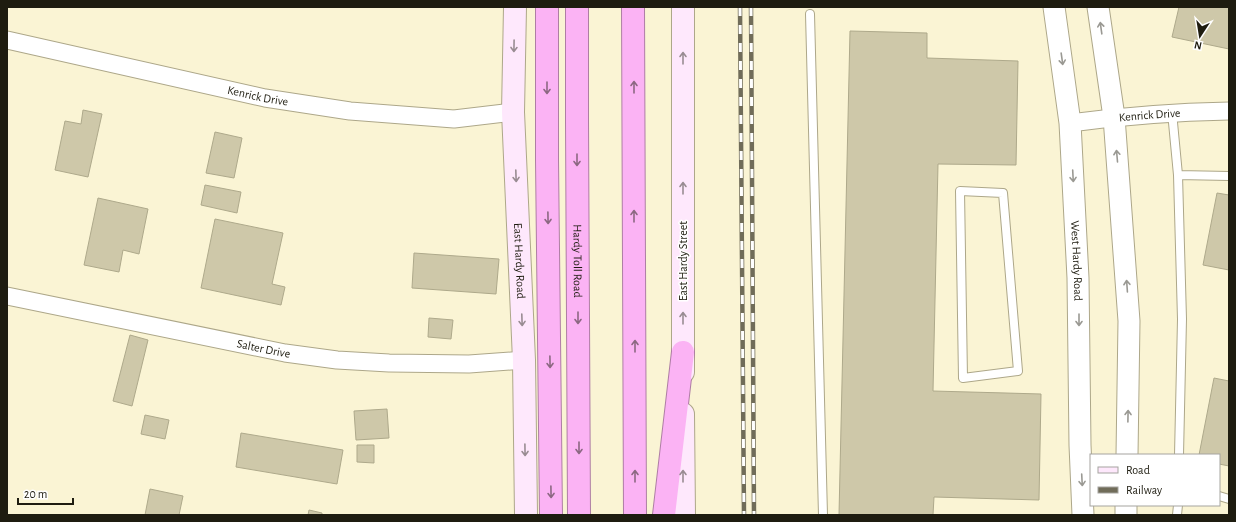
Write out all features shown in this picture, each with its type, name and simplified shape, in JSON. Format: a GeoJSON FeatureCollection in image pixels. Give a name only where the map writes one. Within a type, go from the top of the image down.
{"type":"FeatureCollection","features":[{"type":"Feature","properties":{"kind":"highway"},"geometry":{"type":"LineString","coordinates":[[548,7],[547,160],[551,515]]}},
{"type":"Feature","properties":{"kind":"highway"},"geometry":{"type":"LineString","coordinates":[[563,7],[577,121]]}},
{"type":"Feature","properties":{"kind":"highway","name":"Hardy Toll Road"},"geometry":{"type":"LineString","coordinates":[[577,7],[579,515]]}},
{"type":"Feature","properties":{"kind":"highway"},"geometry":{"type":"LineString","coordinates":[[633,7],[635,515]]}},
{"type":"Feature","properties":{"kind":"highway"},"geometry":{"type":"LineString","coordinates":[[664,515],[683,352]]}},
{"type":"Feature","properties":{"kind":"main road","name":"East Hardy Road"},"geometry":{"type":"LineString","coordinates":[[515,7],[513,112],[524,360],[526,515]]}},
{"type":"Feature","properties":{"kind":"main road","name":"East Hardy Street"},"geometry":{"type":"LineString","coordinates":[[683,7],[684,515]]}},
{"type":"Feature","properties":{"kind":"street","name":"West Hardy Road"},"geometry":{"type":"LineString","coordinates":[[1054,7],[1070,123],[1078,278],[1080,445],[1083,515]]}},
{"type":"Feature","properties":{"kind":"street"},"geometry":{"type":"LineString","coordinates":[[1098,7],[1114,117],[1130,321],[1127,454]]}},
{"type":"Feature","properties":{"kind":"street","name":"Kenrick Drive"},"geometry":{"type":"LineString","coordinates":[[7,40],[265,98],[350,111],[454,119],[513,112]]}},
{"type":"Feature","properties":{"kind":"street","name":"Kenrick Drive"},"geometry":{"type":"LineString","coordinates":[[1070,123],[1114,117],[1172,112],[1229,111]]}},
{"type":"Feature","properties":{"kind":"street","name":"Salter Drive"},"geometry":{"type":"LineString","coordinates":[[7,296],[286,352],[337,360],[389,363],[469,364],[524,360]]}},
{"type":"Feature","properties":{"kind":"lane"},"geometry":{"type":"LineString","coordinates":[[810,14],[823,515]]}},
{"type":"Feature","properties":{"kind":"lane"},"geometry":{"type":"LineString","coordinates":[[1172,112],[1178,176],[1182,319],[1179,454]]}},
{"type":"Feature","properties":{"kind":"lane"},"geometry":{"type":"LineString","coordinates":[[1178,176],[1229,176]]}},
{"type":"Feature","properties":{"kind":"lane"},"geometry":{"type":"LineString","coordinates":[[960,192],[1002,193],[1018,371],[963,378],[960,192]]}},
{"type":"Feature","properties":{"kind":"building"},"geometry":{"type":"Polygon","coordinates":[[[1179,7],[1229,7],[1229,49],[1172,37],[1179,7]]]}},
{"type":"Feature","properties":{"kind":"building"},"geometry":{"type":"Polygon","coordinates":[[[850,31],[927,33],[927,58],[1018,61],[1016,165],[938,164],[933,391],[1041,394],[1039,500],[934,497],[933,515],[839,515],[850,31]]]}},
{"type":"Feature","properties":{"kind":"building"},"geometry":{"type":"Polygon","coordinates":[[[83,110],[102,114],[88,177],[55,170],[65,121],[81,124],[83,110]]]}},
{"type":"Feature","properties":{"kind":"building"},"geometry":{"type":"Polygon","coordinates":[[[215,132],[242,138],[234,178],[206,173],[215,132]]]}},
{"type":"Feature","properties":{"kind":"building"},"geometry":{"type":"Polygon","coordinates":[[[205,185],[241,192],[237,213],[201,205],[205,185]]]}},
{"type":"Feature","properties":{"kind":"building"},"geometry":{"type":"Polygon","coordinates":[[[1217,193],[1229,195],[1229,270],[1203,265],[1217,193]]]}},
{"type":"Feature","properties":{"kind":"building"},"geometry":{"type":"Polygon","coordinates":[[[98,198],[148,209],[139,254],[123,250],[119,272],[84,265],[98,198]]]}},
{"type":"Feature","properties":{"kind":"building"},"geometry":{"type":"Polygon","coordinates":[[[215,219],[283,233],[272,284],[285,287],[281,305],[201,288],[215,219]]]}},
{"type":"Feature","properties":{"kind":"building"},"geometry":{"type":"Polygon","coordinates":[[[414,253],[499,259],[496,294],[412,288],[414,253]]]}},
{"type":"Feature","properties":{"kind":"building"},"geometry":{"type":"Polygon","coordinates":[[[429,318],[453,320],[451,339],[428,337],[429,318]]]}},
{"type":"Feature","properties":{"kind":"building"},"geometry":{"type":"Polygon","coordinates":[[[130,335],[148,340],[132,406],[113,401],[130,335]]]}},
{"type":"Feature","properties":{"kind":"building"},"geometry":{"type":"Polygon","coordinates":[[[1214,378],[1229,381],[1229,466],[1220,464],[1220,454],[1199,454],[1214,378]]]}},
{"type":"Feature","properties":{"kind":"building"},"geometry":{"type":"Polygon","coordinates":[[[387,409],[389,438],[356,440],[354,411],[387,409]]]}},
{"type":"Feature","properties":{"kind":"building"},"geometry":{"type":"Polygon","coordinates":[[[145,415],[169,420],[165,439],[141,434],[145,415]]]}},
{"type":"Feature","properties":{"kind":"building"},"geometry":{"type":"Polygon","coordinates":[[[241,433],[343,450],[337,484],[236,467],[241,433]]]}},
{"type":"Feature","properties":{"kind":"building"},"geometry":{"type":"Polygon","coordinates":[[[357,445],[374,445],[374,463],[357,462],[357,445]]]}},
{"type":"Feature","properties":{"kind":"building"},"geometry":{"type":"Polygon","coordinates":[[[150,489],[183,496],[179,515],[145,515],[150,489]]]}},
{"type":"Feature","properties":{"kind":"building"},"geometry":{"type":"Polygon","coordinates":[[[309,510],[322,513],[322,515],[308,515],[309,510]]]}},
{"type":"Feature","properties":{"kind":"railway"},"geometry":{"type":"LineString","coordinates":[[740,7],[744,515]]}},
{"type":"Feature","properties":{"kind":"railway"},"geometry":{"type":"LineString","coordinates":[[751,7],[754,515]]}}]}
